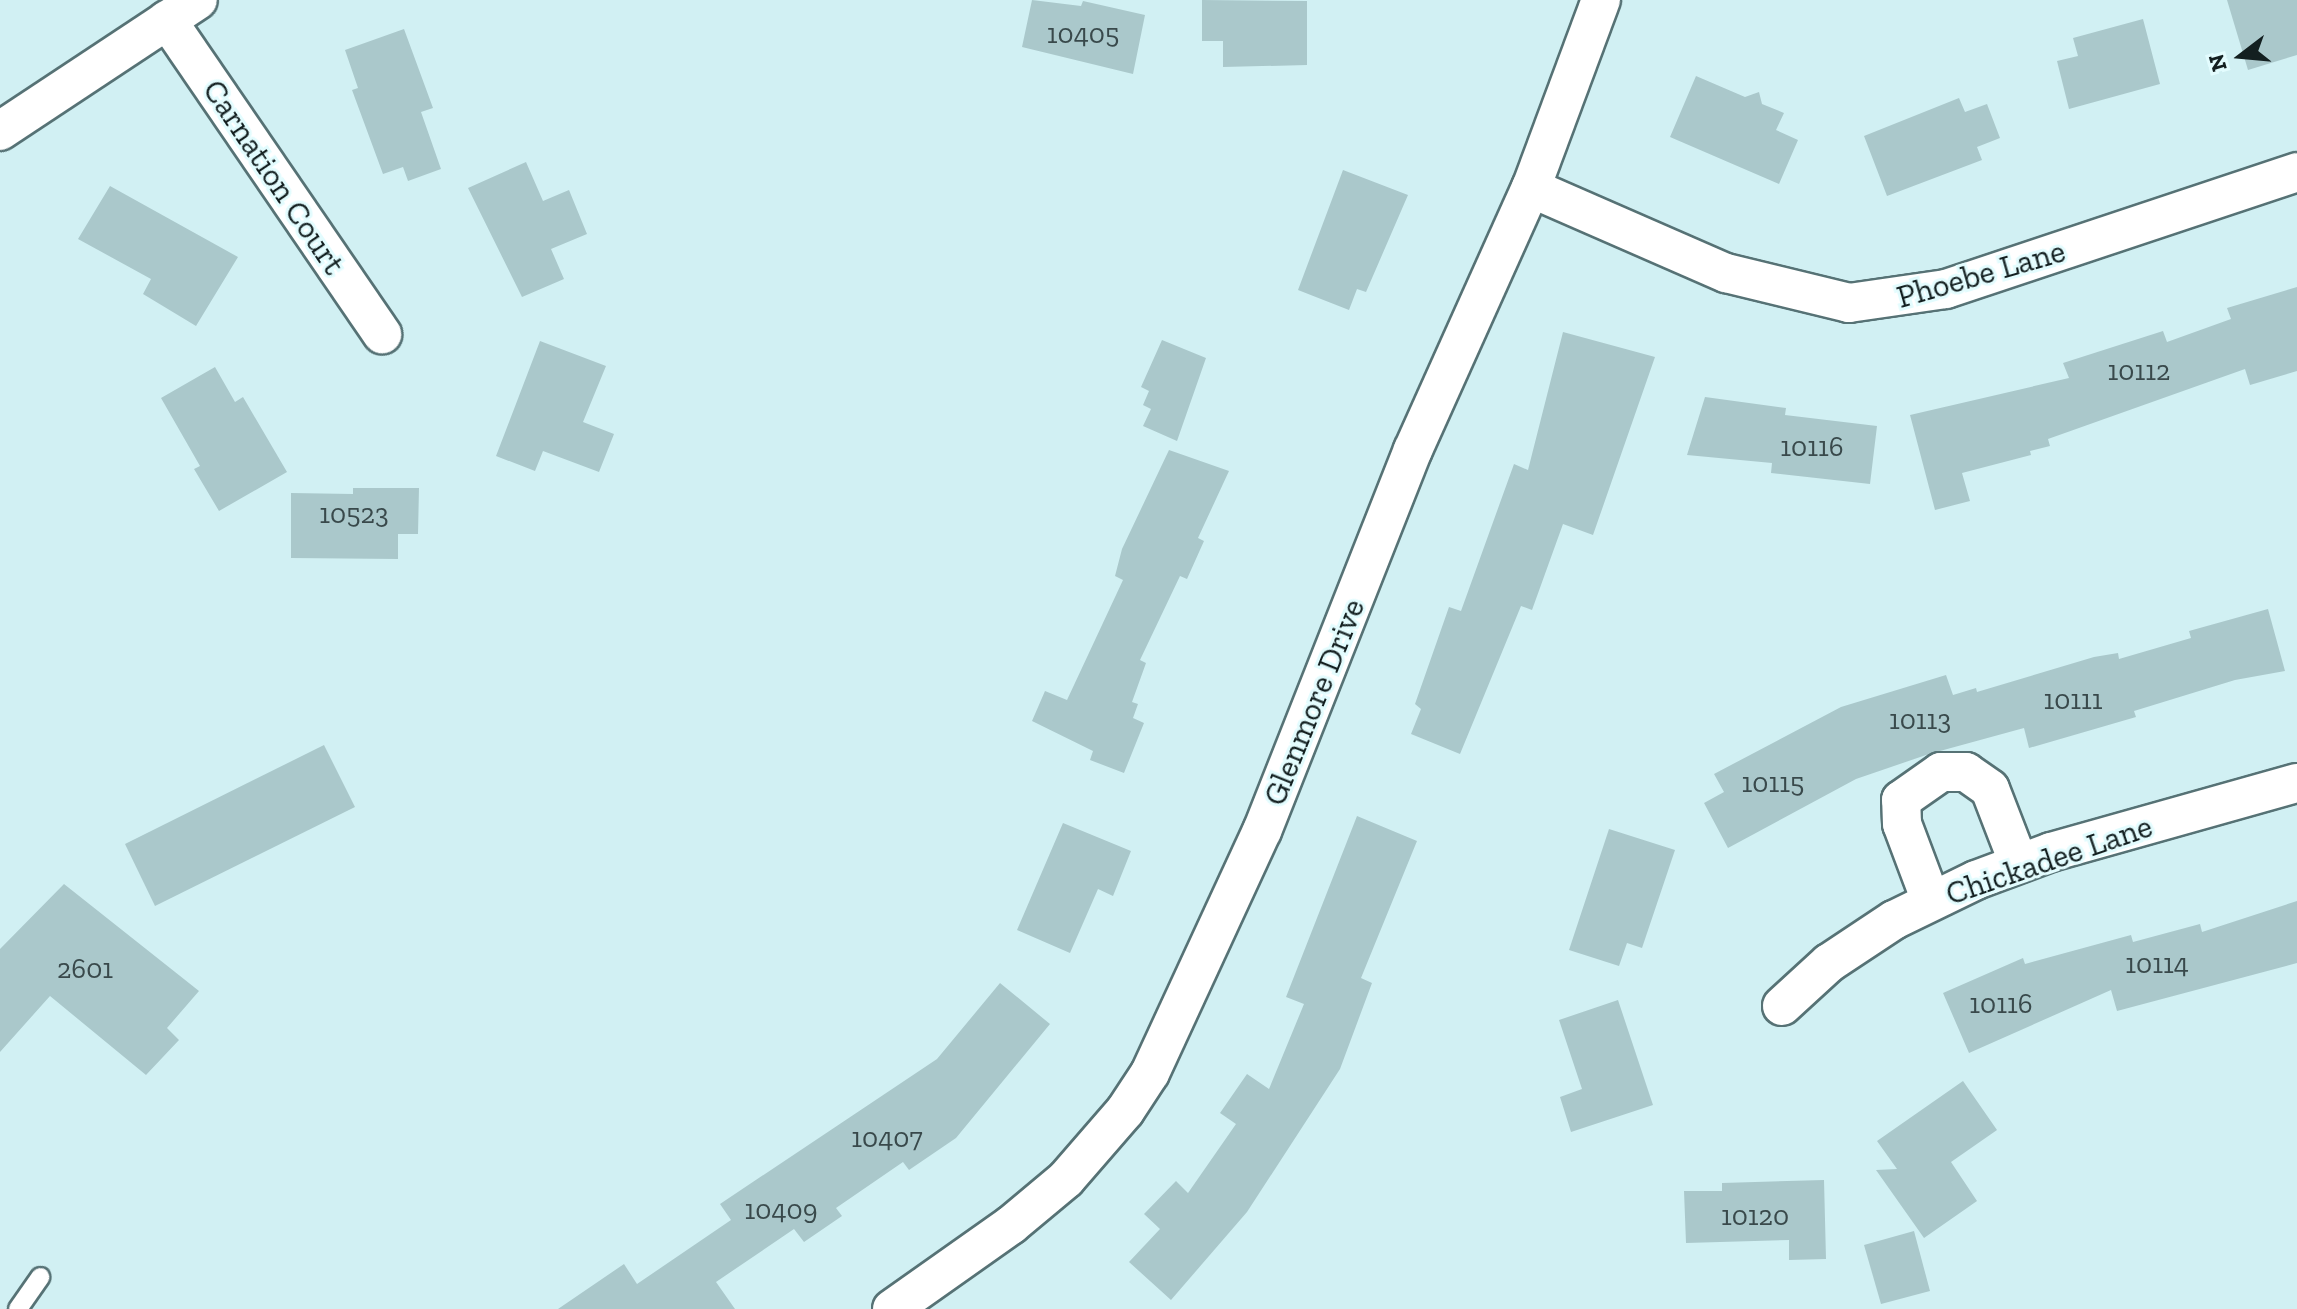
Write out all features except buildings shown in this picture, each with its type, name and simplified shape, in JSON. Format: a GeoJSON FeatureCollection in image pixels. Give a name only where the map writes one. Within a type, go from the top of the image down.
{"type":"FeatureCollection","features":[{"type":"Feature","properties":{"kind":"street"},"geometry":{"type":"LineString","coordinates":[[0,131],[198,0]]}},
{"type":"Feature","properties":{"kind":"street","name":"Glenmore Drive"},"geometry":{"type":"LineString","coordinates":[[892,1309],[1011,1225],[1066,1179],[1125,1111],[1150,1073],[1262,831],[1413,450],[1531,188],[1601,0]]}},
{"type":"Feature","properties":{"kind":"street","name":"Carnation Court"},"geometry":{"type":"LineString","coordinates":[[167,20],[382,334]]}},
{"type":"Feature","properties":{"kind":"street","name":"Phoebe Lane"},"geometry":{"type":"LineString","coordinates":[[1531,188],[1726,273],[1849,303],[1946,289],[2297,172]]}},
{"type":"Feature","properties":{"kind":"street"},"geometry":{"type":"LineString","coordinates":[[1931,901],[1902,824],[1901,800],[1916,785],[1941,772],[1966,772],[1990,789],[2019,864]]}},
{"type":"Feature","properties":{"kind":"street","name":"Chickadee Lane"},"geometry":{"type":"LineString","coordinates":[[1782,1006],[1829,963],[1931,901],[2019,864],[2297,783]]}},
{"type":"Feature","properties":{"kind":"lane"},"geometry":{"type":"LineString","coordinates":[[18,1309],[40,1277]]}}]}
